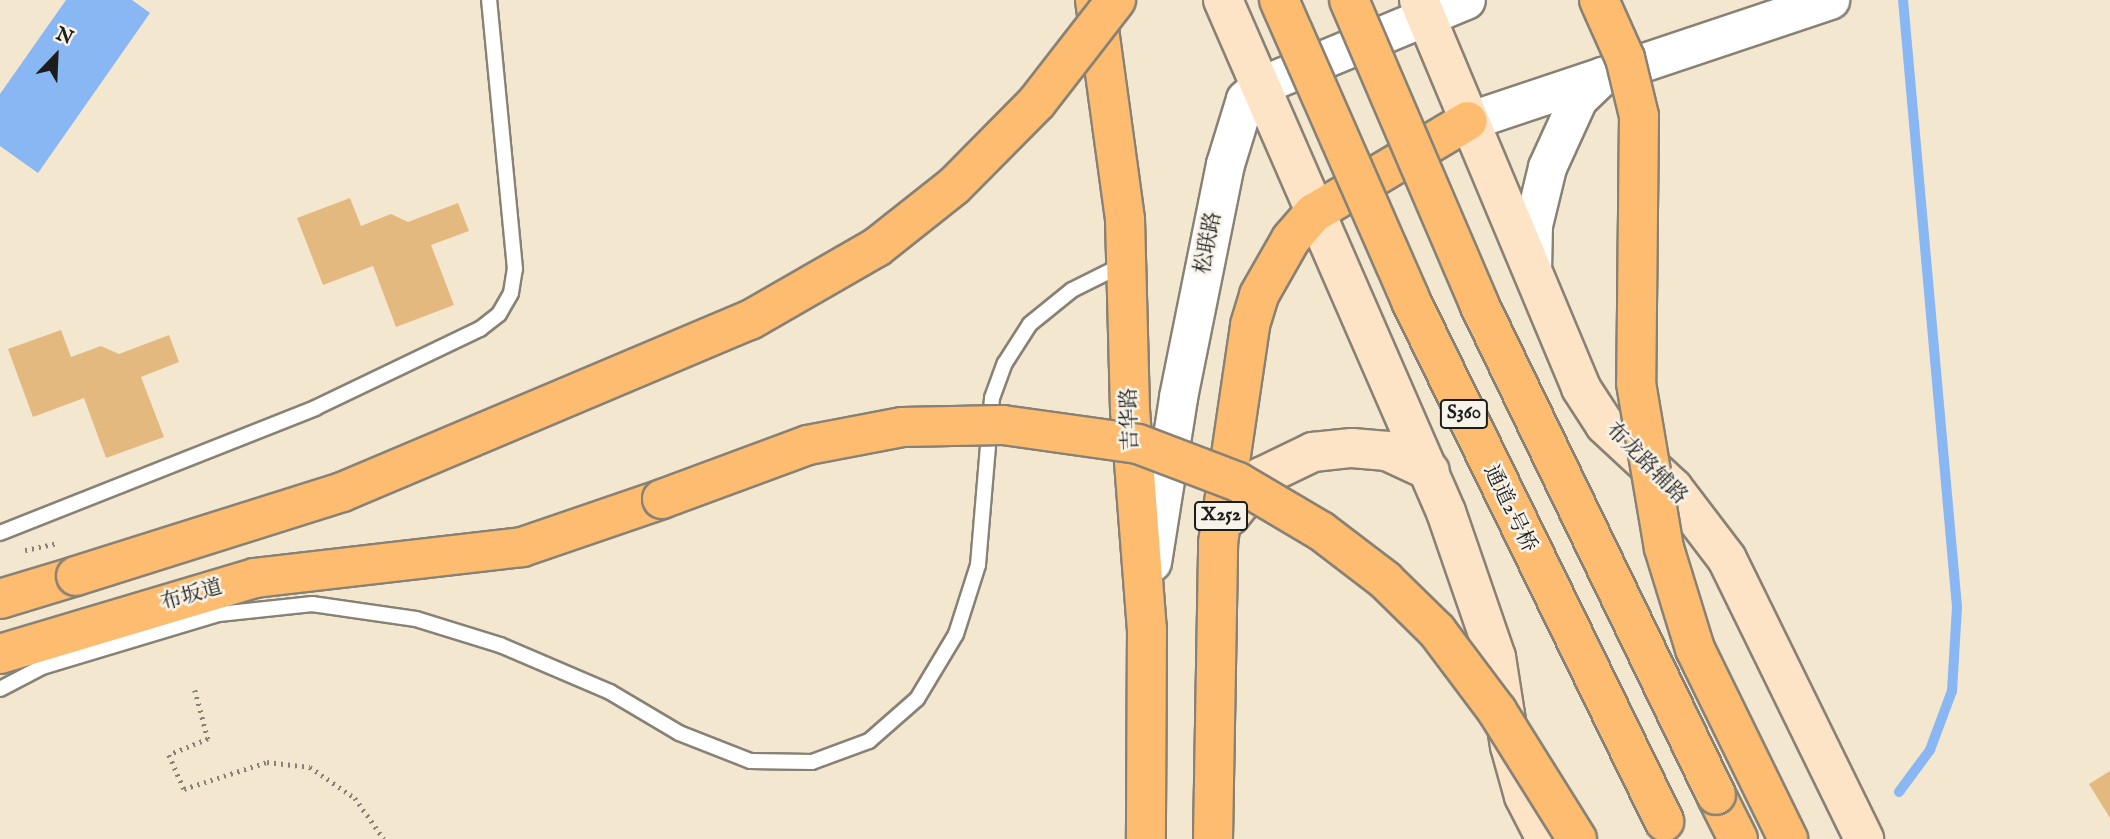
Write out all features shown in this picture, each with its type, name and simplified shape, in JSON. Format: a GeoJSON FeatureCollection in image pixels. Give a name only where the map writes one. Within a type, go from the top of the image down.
{"type":"FeatureCollection","features":[{"type":"Feature","properties":{"kind":"main road","name":"吉华路"},"geometry":{"type":"LineString","coordinates":[[1095,0],[1117,144],[1126,263],[1133,464],[1147,629],[1146,839]]}},
{"type":"Feature","properties":{"kind":"main road"},"geometry":{"type":"LineString","coordinates":[[0,598],[71,558],[342,492],[750,320],[877,247],[954,186],[1037,102],[1116,0]]}},
{"type":"Feature","properties":{"kind":"main road"},"geometry":{"type":"LineString","coordinates":[[1223,0],[1314,213],[1430,471],[1496,657],[1510,746],[1524,796],[1546,839]]}},
{"type":"Feature","properties":{"kind":"main road","name":"通道2号桥"},"geometry":{"type":"LineString","coordinates":[[1279,0],[1433,349],[1669,830]]}},
{"type":"Feature","properties":{"kind":"main road"},"geometry":{"type":"LineString","coordinates":[[1349,0],[1479,304],[1738,839]]}},
{"type":"Feature","properties":{"kind":"main road"},"geometry":{"type":"LineString","coordinates":[[1599,0],[1625,58],[1639,116],[1636,383],[1664,548],[1695,649],[1788,839]]}},
{"type":"Feature","properties":{"kind":"main road","name":"布龙路辅路"},"geometry":{"type":"LineString","coordinates":[[1422,7],[1532,272],[1592,408],[1620,443],[1674,488],[1727,559],[1864,839]]}},
{"type":"Feature","properties":{"kind":"main road","name":"X252"},"geometry":{"type":"LineString","coordinates":[[1213,839],[1218,543],[1250,325],[1272,269],[1314,213],[1468,121]]}},
{"type":"Feature","properties":{"kind":"main road","name":"布坂道"},"geometry":{"type":"LineString","coordinates":[[0,654],[255,578],[522,547],[808,445],[902,427],[1003,425],[1138,444],[1238,482],[1321,531],[1385,580],[1437,631],[1497,711],[1577,839]]}},
{"type":"Feature","properties":{"kind":"main road"},"geometry":{"type":"LineString","coordinates":[[1218,543],[1247,491],[1295,458],[1369,448],[1402,455],[1430,471]]}},
{"type":"Feature","properties":{"kind":"street"},"geometry":{"type":"LineString","coordinates":[[1259,86],[1422,7],[1466,0]]}},
{"type":"Feature","properties":{"kind":"street"},"geometry":{"type":"LineString","coordinates":[[1468,121],[1830,0]]}},
{"type":"Feature","properties":{"kind":"street"},"geometry":{"type":"LineString","coordinates":[[1532,272],[1533,225],[1547,167],[1578,99],[1602,76]]}},
{"type":"Feature","properties":{"kind":"street","name":"松联路"},"geometry":{"type":"LineString","coordinates":[[1147,629],[1163,476],[1220,190],[1241,108],[1259,86]]}},
{"type":"Feature","properties":{"kind":"lane"},"geometry":{"type":"LineString","coordinates":[[0,533],[315,408],[436,352],[499,314],[511,293],[516,270],[489,0]]}},
{"type":"Feature","properties":{"kind":"lane"},"geometry":{"type":"LineString","coordinates":[[0,689],[42,667],[219,614],[312,604],[416,619],[500,645],[610,692],[679,733],[750,761],[812,762],[869,741],[917,699],[956,634],[978,565],[992,398],[1005,363],[1030,324],[1072,290],[1126,263]]}},
{"type":"Feature","properties":{"kind":"path"},"geometry":{"type":"LineString","coordinates":[[12,553],[71,558]]}},
{"type":"Feature","properties":{"kind":"path"},"geometry":{"type":"LineString","coordinates":[[195,690],[208,739],[169,755],[184,789],[267,762],[310,767],[355,798],[384,839]]}},
{"type":"Feature","properties":{"kind":"water"},"geometry":{"type":"Polygon","coordinates":[[[66,0],[132,0],[150,13],[38,173],[0,146],[0,94],[66,0]]]}},
{"type":"Feature","properties":{"kind":"building"},"geometry":{"type":"Polygon","coordinates":[[[350,198],[361,226],[391,214],[408,222],[458,203],[469,231],[431,245],[454,305],[396,327],[373,266],[323,285],[297,218],[350,198]]]}},
{"type":"Feature","properties":{"kind":"building"},"geometry":{"type":"Polygon","coordinates":[[[61,330],[71,357],[101,346],[119,354],[169,335],[179,362],[141,377],[164,437],[106,458],[84,398],[33,417],[8,349],[61,330]]]}},
{"type":"Feature","properties":{"kind":"building"},"geometry":{"type":"Polygon","coordinates":[[[2110,771],[2110,818],[2089,784],[2110,771]]]}},
{"type":"Feature","properties":{"kind":"waterway"},"geometry":{"type":"LineString","coordinates":[[1899,792],[1930,750],[1952,691],[1957,607],[1903,0]]}}]}
